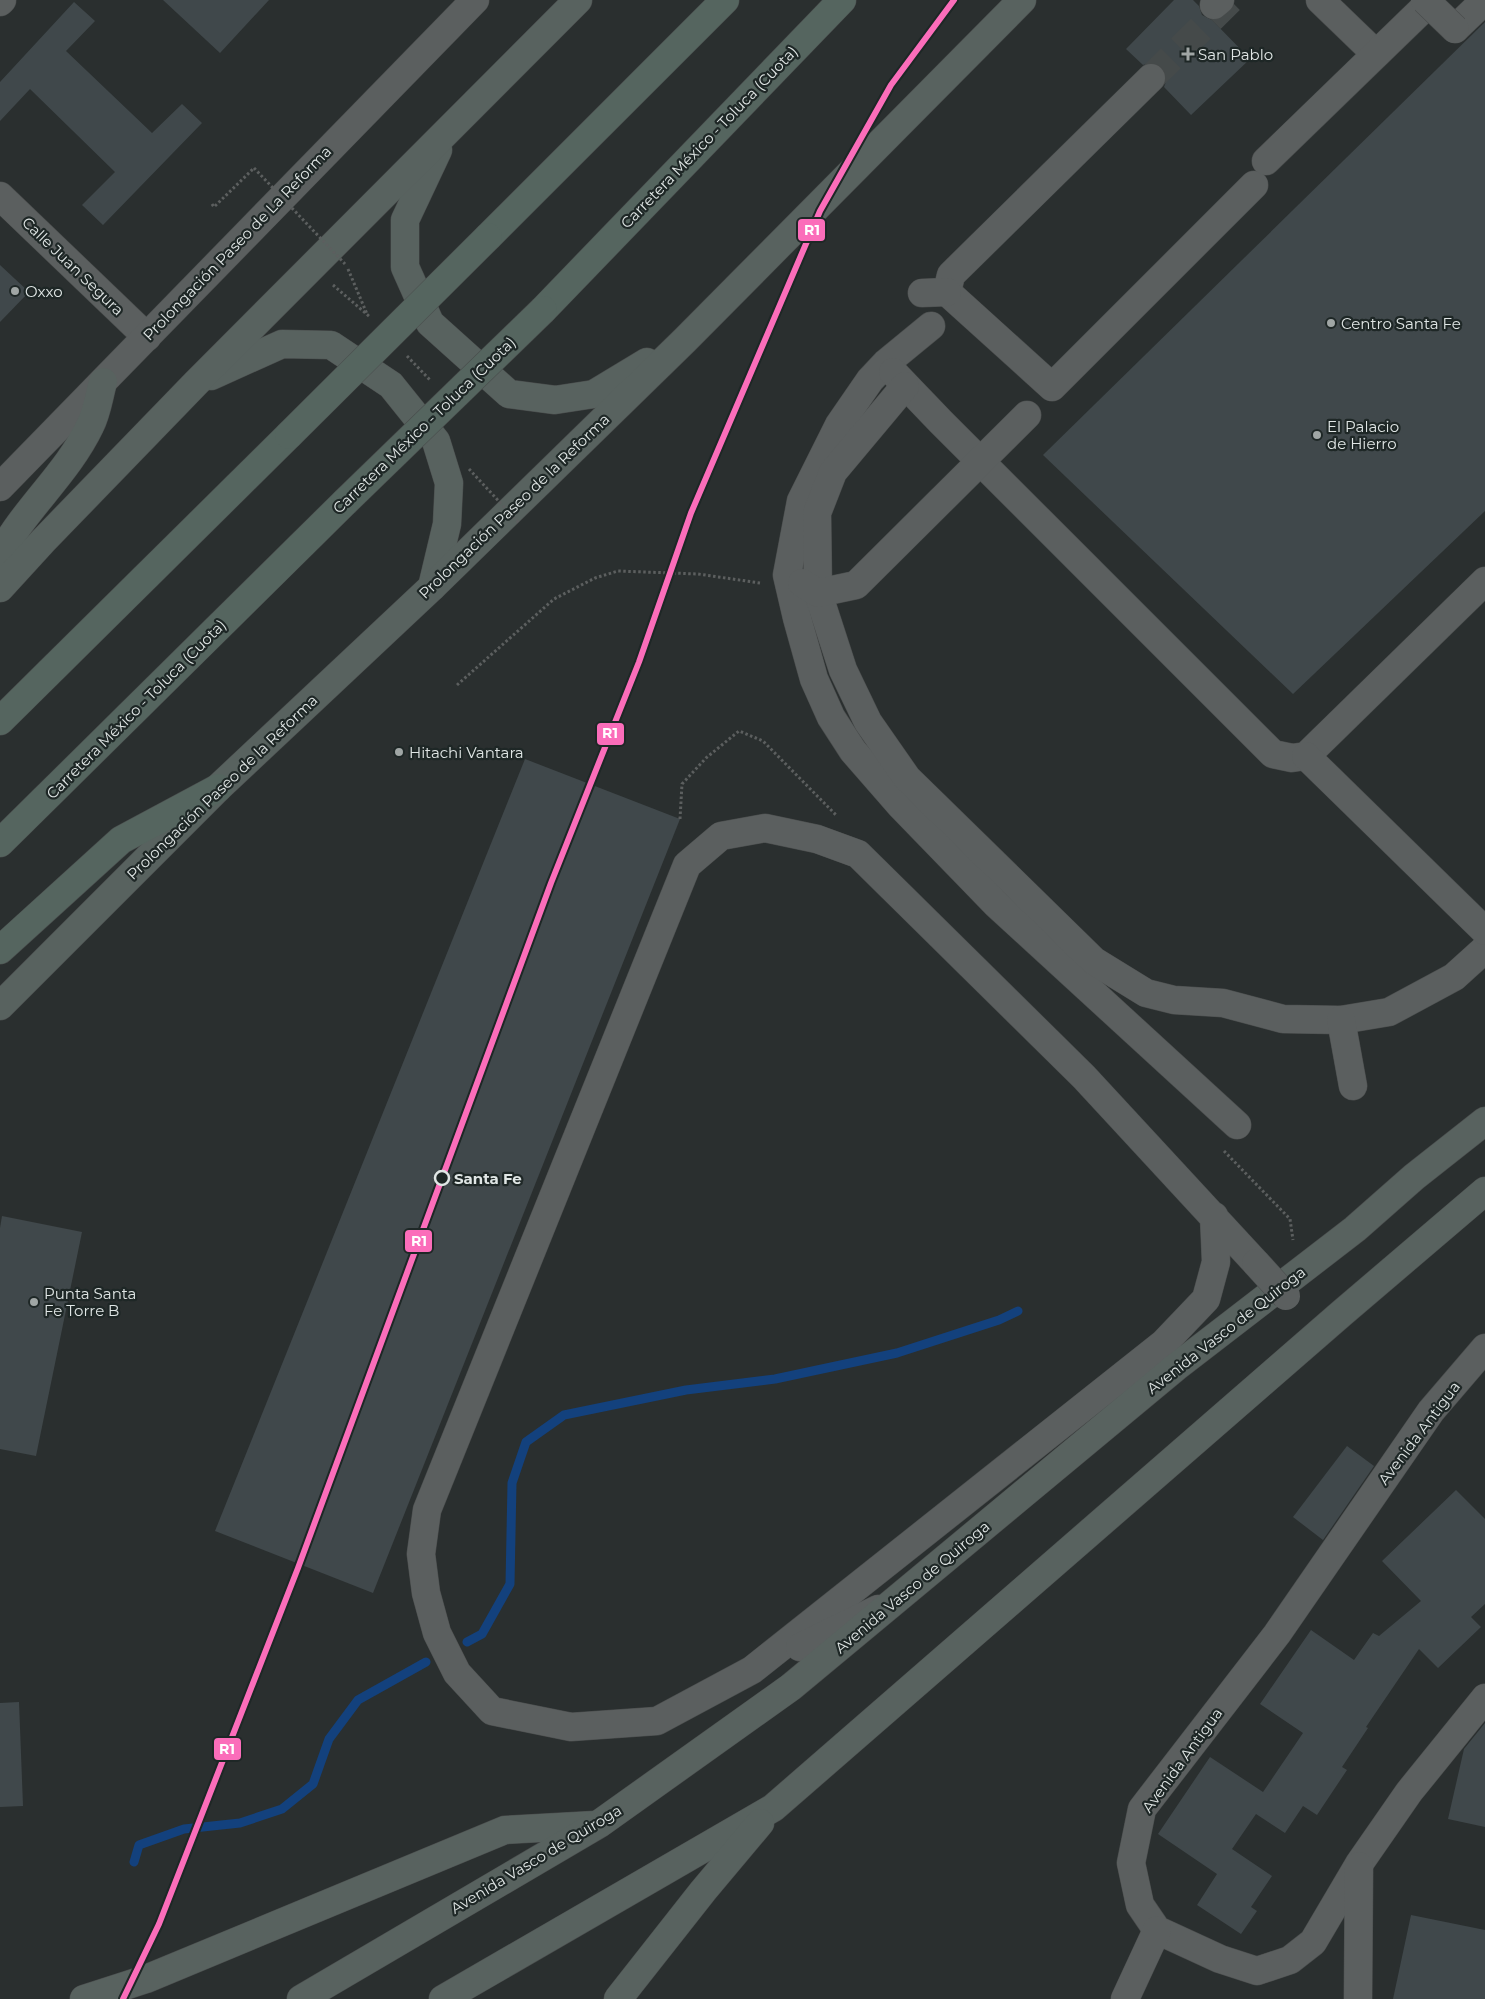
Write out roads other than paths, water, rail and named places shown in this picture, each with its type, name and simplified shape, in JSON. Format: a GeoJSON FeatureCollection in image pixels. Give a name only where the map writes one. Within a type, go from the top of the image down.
{"type":"FeatureCollection","features":[{"type":"Feature","properties":{"kind":"highway"},"geometry":{"type":"LineString","coordinates":[[0,721],[725,0]]}},
{"type":"Feature","properties":{"kind":"highway","name":"Carretera México - Toluca (Cuota)"},"geometry":{"type":"LineString","coordinates":[[0,843],[344,502],[543,310],[842,0]]}},
{"type":"Feature","properties":{"kind":"highway"},"geometry":{"type":"LineString","coordinates":[[0,950],[121,840],[218,788]]}},
{"type":"Feature","properties":{"kind":"main road"},"geometry":{"type":"LineString","coordinates":[[0,588],[42,541],[196,383],[578,0]]}},
{"type":"Feature","properties":{"kind":"main road","name":"Prolongación Paseo de la Reforma"},"geometry":{"type":"LineString","coordinates":[[0,1006],[218,788],[432,587],[685,340],[1022,0]]}},
{"type":"Feature","properties":{"kind":"main road"},"geometry":{"type":"LineString","coordinates":[[446,132],[405,220],[405,267],[430,323],[510,394],[555,400],[594,394],[685,340]]}},
{"type":"Feature","properties":{"kind":"main road"},"geometry":{"type":"LineString","coordinates":[[196,383],[282,344],[331,345],[391,385],[436,441],[449,484],[447,524],[432,587]]}},
{"type":"Feature","properties":{"kind":"main road"},"geometry":{"type":"LineString","coordinates":[[3,543],[72,458],[91,425],[103,382]]}},
{"type":"Feature","properties":{"kind":"main road"},"geometry":{"type":"LineString","coordinates":[[3,543],[42,541]]}},
{"type":"Feature","properties":{"kind":"main road","name":"Avenida Vasco de Quiroga"},"geometry":{"type":"LineString","coordinates":[[301,1999],[599,1824],[791,1687],[1176,1367],[1355,1229],[1414,1177],[1485,1121]]}},
{"type":"Feature","properties":{"kind":"main road"},"geometry":{"type":"LineString","coordinates":[[618,1999],[773,1808],[1481,1196]]}},
{"type":"Feature","properties":{"kind":"main road"},"geometry":{"type":"LineString","coordinates":[[443,1999],[773,1808]]}},
{"type":"Feature","properties":{"kind":"main road"},"geometry":{"type":"LineString","coordinates":[[84,1999],[146,1979],[505,1830],[599,1824]]}},
{"type":"Feature","properties":{"kind":"street","name":"Prolongación Paseo de La Reforma"},"geometry":{"type":"LineString","coordinates":[[0,487],[475,0]]}},
{"type":"Feature","properties":{"kind":"street"},"geometry":{"type":"LineString","coordinates":[[1320,0],[1376,54]]}},
{"type":"Feature","properties":{"kind":"street"},"geometry":{"type":"LineString","coordinates":[[1266,161],[1427,2],[1455,29],[1484,0]]}},
{"type":"Feature","properties":{"kind":"street"},"geometry":{"type":"LineString","coordinates":[[1151,78],[935,293],[1052,387],[1254,185]]}},
{"type":"Feature","properties":{"kind":"street","name":"Calle Juan Segura"},"geometry":{"type":"LineString","coordinates":[[0,196],[147,337]]}},
{"type":"Feature","properties":{"kind":"street"},"geometry":{"type":"LineString","coordinates":[[931,326],[886,363],[870,380],[839,425],[801,501],[780,573],[814,679],[831,717],[858,758],[900,806],[996,904],[1237,1125]]}},
{"type":"Feature","properties":{"kind":"street"},"geometry":{"type":"LineString","coordinates":[[886,363],[905,386],[1274,754],[1292,758],[1306,756],[1485,581]]}},
{"type":"Feature","properties":{"kind":"street"},"geometry":{"type":"LineString","coordinates":[[905,386],[833,472],[817,513],[818,593],[843,670],[868,722],[908,778],[1094,961],[1146,993],[1164,998],[1223,1004],[1283,1019],[1341,1020],[1389,1012],[1454,977],[1485,949]]}},
{"type":"Feature","properties":{"kind":"street"},"geometry":{"type":"LineString","coordinates":[[780,573],[818,593],[856,585],[1027,416]]}},
{"type":"Feature","properties":{"kind":"street"},"geometry":{"type":"LineString","coordinates":[[1306,756],[1485,931]]}},
{"type":"Feature","properties":{"kind":"street"},"geometry":{"type":"LineString","coordinates":[[897,1599],[752,1670],[657,1721],[571,1727],[492,1711],[457,1672],[437,1633],[426,1594],[421,1554],[427,1510],[687,865],[721,836],[765,828],[817,839],[858,854],[1084,1076],[1286,1296]]}},
{"type":"Feature","properties":{"kind":"street"},"geometry":{"type":"LineString","coordinates":[[1341,1020],[1352,1086]]}},
{"type":"Feature","properties":{"kind":"street"},"geometry":{"type":"LineString","coordinates":[[752,1670],[1164,1343],[1206,1299],[1216,1262],[1214,1216]]}},
{"type":"Feature","properties":{"kind":"street","name":"Avenida Antigua"},"geometry":{"type":"LineString","coordinates":[[1157,1930],[1140,1905],[1131,1863],[1142,1809],[1277,1634],[1431,1411],[1485,1348]]}},
{"type":"Feature","properties":{"kind":"street"},"geometry":{"type":"LineString","coordinates":[[1125,1999],[1157,1930],[1220,1959],[1257,1971],[1290,1960],[1313,1942],[1359,1864],[1408,1792],[1485,1698]]}},
{"type":"Feature","properties":{"kind":"street"},"geometry":{"type":"LineString","coordinates":[[1358,1999],[1359,1864]]}},
{"type":"Feature","properties":{"kind":"waterway"},"geometry":{"type":"LineString","coordinates":[[467,1642],[482,1634],[510,1584],[512,1483],[526,1442],[564,1415],[686,1390],[775,1379],[897,1353],[999,1320],[1018,1311]]}},
{"type":"Feature","properties":{"kind":"waterway"},"geometry":{"type":"LineString","coordinates":[[134,1862],[139,1845],[184,1829],[240,1823],[282,1809],[313,1784],[329,1739],[358,1700],[426,1662]]}},
{"type":"Feature","properties":{"kind":"tunnel"},"geometry":{"type":"LineString","coordinates":[[1151,78],[1230,0]]}},
{"type":"Feature","properties":{"kind":"place","name":"San Pablo"},"geometry":{"type":"Point","coordinates":[1188,54]}},
{"type":"Feature","properties":{"kind":"place","name":"Oxxo"},"geometry":{"type":"Point","coordinates":[15,291]}},
{"type":"Feature","properties":{"kind":"place","name":"Centro Santa Fe"},"geometry":{"type":"Point","coordinates":[1331,323]}},
{"type":"Feature","properties":{"kind":"place","name":"El Palacio de Hierro"},"geometry":{"type":"Point","coordinates":[1317,435]}},
{"type":"Feature","properties":{"kind":"place","name":"Hitachi Vantara"},"geometry":{"type":"Point","coordinates":[399,752]}},
{"type":"Feature","properties":{"kind":"place","name":"Santa Fe"},"geometry":{"type":"Point","coordinates":[442,1178]}},
{"type":"Feature","properties":{"kind":"place","name":"Punta Santa Fe Torre B"},"geometry":{"type":"Point","coordinates":[34,1302]}}]}
